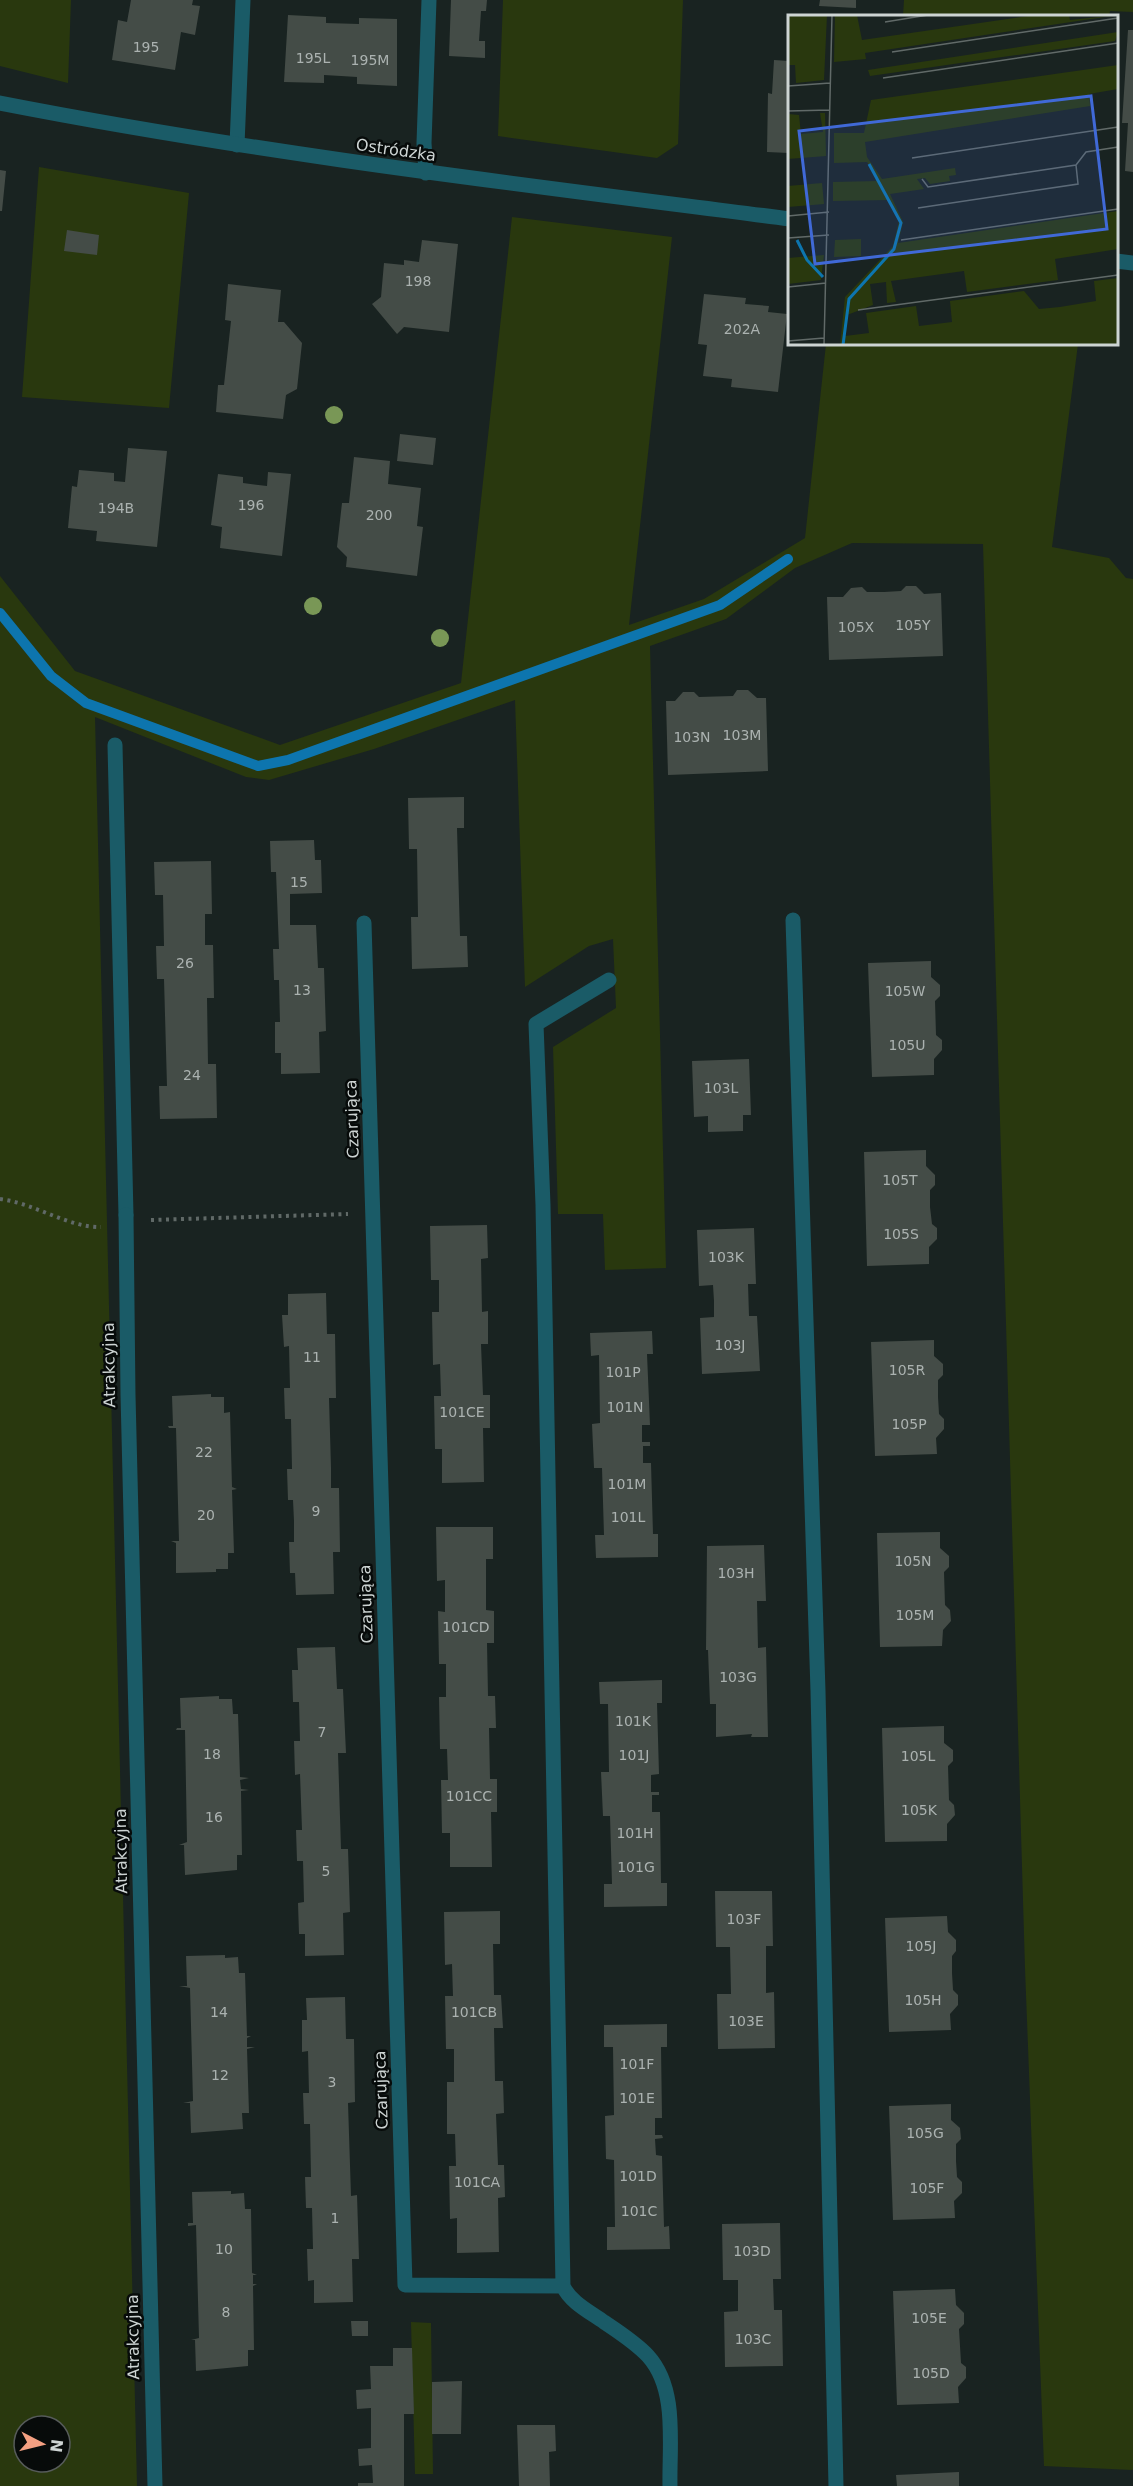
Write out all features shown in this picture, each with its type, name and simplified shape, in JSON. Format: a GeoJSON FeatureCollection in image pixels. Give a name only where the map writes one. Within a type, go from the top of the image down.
{"type":"FeatureCollection","features":[{"type":"Feature","properties":{"kind":"street"},"geometry":{"type":"LineString","coordinates":[[237,145],[243,0]]}},
{"type":"Feature","properties":{"kind":"street"},"geometry":{"type":"LineString","coordinates":[[426,173],[424,143],[429,0]]}},
{"type":"Feature","properties":{"kind":"street","name":"Ostródzka"},"geometry":{"type":"LineString","coordinates":[[0,104],[92,122],[426,173],[788,219]]}},
{"type":"Feature","properties":{"kind":"street"},"geometry":{"type":"LineString","coordinates":[[1118,261],[1133,263]]}},
{"type":"Feature","properties":{"kind":"street","name":"Atrakcyjna"},"geometry":{"type":"LineString","coordinates":[[115,745],[128,1395],[155,2486]]}},
{"type":"Feature","properties":{"kind":"street"},"geometry":{"type":"LineString","coordinates":[[794,920],[817,1679],[836,2486]]}},
{"type":"Feature","properties":{"kind":"street","name":"Czarująca"},"geometry":{"type":"LineString","coordinates":[[364,923],[405,2285],[563,2286]]}},
{"type":"Feature","properties":{"kind":"street"},"geometry":{"type":"LineString","coordinates":[[609,980],[536,1024],[543,1205],[563,2286],[573,2300],[620,2333],[648,2356],[656,2368],[668,2398],[670,2486]]}},
{"type":"Feature","properties":{"kind":"path"},"geometry":{"type":"LineString","coordinates":[[0,1199],[28,1204],[86,1226],[126,1220]]}},
{"type":"Feature","properties":{"kind":"path"},"geometry":{"type":"LineString","coordinates":[[167,1220],[372,1214]]}},
{"type":"Feature","properties":{"kind":"green space"},"geometry":{"type":"Polygon","coordinates":[[[0,0],[71,0],[68,83],[0,66],[0,0]]]}},
{"type":"Feature","properties":{"kind":"green space"},"geometry":{"type":"Polygon","coordinates":[[[503,0],[683,0],[678,144],[657,158],[498,136],[503,0]]]}},
{"type":"Feature","properties":{"kind":"green space"},"geometry":{"type":"Polygon","coordinates":[[[904,0],[1133,0],[1133,12],[1110,11],[1109,15],[903,15],[904,0]]]}},
{"type":"Feature","properties":{"kind":"green space"},"geometry":{"type":"Polygon","coordinates":[[[39,167],[189,193],[169,408],[22,397],[39,167]]]}},
{"type":"Feature","properties":{"kind":"green space"},"geometry":{"type":"Polygon","coordinates":[[[512,217],[672,237],[629,625],[704,599],[805,538],[826,345],[1078,345],[1052,547],[1109,558],[1126,578],[1133,579],[1133,2470],[1044,2466],[1025,1968],[983,544],[852,543],[795,568],[726,619],[650,646],[666,1268],[605,1270],[603,1214],[558,1214],[553,1047],[616,1008],[613,939],[589,946],[525,987],[515,700],[374,749],[269,780],[246,777],[95,717],[137,2486],[0,2486],[0,576],[75,671],[280,745],[461,683],[512,217]]]}},
{"type":"Feature","properties":{"kind":"green space"},"geometry":{"type":"Polygon","coordinates":[[[411,2322],[431,2323],[433,2474],[415,2474],[411,2322]]]}},
{"type":"Feature","properties":{"kind":"building"},"geometry":{"type":"Polygon","coordinates":[[[131,0],[193,0],[192,5],[200,6],[195,35],[181,32],[175,70],[112,60],[118,20],[127,22],[131,0]]]}},
{"type":"Feature","properties":{"kind":"building"},"geometry":{"type":"Polygon","coordinates":[[[451,0],[487,0],[486,11],[481,11],[479,41],[485,41],[485,58],[449,56],[451,0]]]}},
{"type":"Feature","properties":{"kind":"building"},"geometry":{"type":"Polygon","coordinates":[[[820,0],[856,0],[856,8],[819,6],[820,0]]]}},
{"type":"Feature","properties":{"kind":"building"},"geometry":{"type":"Polygon","coordinates":[[[288,15],[326,17],[326,23],[359,24],[359,18],[397,19],[397,86],[357,84],[357,77],[324,75],[324,83],[284,82],[288,15]]]}},
{"type":"Feature","properties":{"kind":"building"},"geometry":{"type":"Polygon","coordinates":[[[1128,30],[1133,30],[1133,172],[1125,171],[1128,123],[1122,123],[1128,30]]]}},
{"type":"Feature","properties":{"kind":"building"},"geometry":{"type":"Polygon","coordinates":[[[774,60],[788,61],[788,153],[767,152],[768,93],[772,94],[774,60]]]}},
{"type":"Feature","properties":{"kind":"building"},"geometry":{"type":"Polygon","coordinates":[[[0,170],[6,171],[2,211],[0,211],[0,170]]]}},
{"type":"Feature","properties":{"kind":"building"},"geometry":{"type":"Polygon","coordinates":[[[67,230],[99,235],[97,255],[64,251],[67,230]]]}},
{"type":"Feature","properties":{"kind":"building"},"geometry":{"type":"Polygon","coordinates":[[[422,240],[458,244],[449,332],[404,327],[397,334],[372,304],[381,297],[384,263],[404,265],[404,260],[419,262],[422,240]]]}},
{"type":"Feature","properties":{"kind":"building"},"geometry":{"type":"Polygon","coordinates":[[[228,284],[281,290],[278,322],[284,322],[302,343],[297,389],[286,395],[283,419],[216,412],[218,385],[224,385],[231,321],[225,320],[228,284]]]}},
{"type":"Feature","properties":{"kind":"building"},"geometry":{"type":"Polygon","coordinates":[[[704,294],[746,298],[745,304],[769,306],[768,312],[787,314],[778,392],[731,387],[732,379],[703,376],[707,345],[698,344],[704,294]]]}},
{"type":"Feature","properties":{"kind":"building"},"geometry":{"type":"Polygon","coordinates":[[[400,434],[436,438],[433,465],[397,461],[400,434]]]}},
{"type":"Feature","properties":{"kind":"building"},"geometry":{"type":"Polygon","coordinates":[[[128,448],[167,451],[157,547],[96,541],[97,531],[68,528],[72,486],[77,487],[79,470],[114,473],[114,481],[125,482],[128,448]]]}},
{"type":"Feature","properties":{"kind":"building"},"geometry":{"type":"Polygon","coordinates":[[[354,457],[390,461],[388,484],[421,488],[417,526],[423,527],[417,576],[346,567],[347,557],[337,547],[342,503],[349,503],[354,457]]]}},
{"type":"Feature","properties":{"kind":"building"},"geometry":{"type":"Polygon","coordinates":[[[268,472],[291,474],[282,556],[220,548],[222,527],[211,525],[218,474],[243,477],[243,483],[267,486],[268,472]]]}},
{"type":"Feature","properties":{"kind":"building"},"geometry":{"type":"Polygon","coordinates":[[[906,586],[916,586],[924,594],[941,593],[943,656],[829,660],[827,597],[843,597],[851,588],[862,587],[867,592],[884,592],[901,591],[906,586]]]}},
{"type":"Feature","properties":{"kind":"building"},"geometry":{"type":"Polygon","coordinates":[[[737,690],[748,690],[757,698],[766,698],[768,771],[668,775],[666,701],[675,701],[683,692],[694,692],[699,697],[733,696],[737,690]]]}},
{"type":"Feature","properties":{"kind":"building"},"geometry":{"type":"Polygon","coordinates":[[[464,797],[464,828],[457,828],[460,936],[467,936],[468,967],[412,969],[411,917],[418,917],[417,849],[409,849],[408,798],[464,797]]]}},
{"type":"Feature","properties":{"kind":"building"},"geometry":{"type":"Polygon","coordinates":[[[314,840],[315,860],[321,860],[322,893],[290,894],[290,925],[316,925],[318,968],[324,968],[326,1031],[319,1032],[320,1073],[281,1074],[281,1053],[275,1053],[275,1022],[280,1022],[279,980],[274,980],[273,949],[279,949],[276,872],[271,872],[270,841],[314,840]]]}},
{"type":"Feature","properties":{"kind":"building"},"geometry":{"type":"Polygon","coordinates":[[[211,861],[212,914],[205,914],[205,945],[213,945],[214,998],[207,998],[208,1064],[216,1064],[217,1118],[160,1119],[159,1086],[167,1086],[164,979],[157,979],[156,946],[164,946],[163,895],[155,895],[154,862],[211,861]]]}},
{"type":"Feature","properties":{"kind":"building"},"geometry":{"type":"Polygon","coordinates":[[[931,961],[931,977],[940,985],[940,996],[935,1001],[936,1035],[942,1040],[942,1050],[934,1059],[934,1075],[872,1077],[868,963],[931,961]]]}},
{"type":"Feature","properties":{"kind":"building"},"geometry":{"type":"Polygon","coordinates":[[[749,1059],[751,1115],[743,1115],[743,1131],[708,1132],[708,1116],[694,1117],[692,1061],[749,1059]]]}},
{"type":"Feature","properties":{"kind":"building"},"geometry":{"type":"Polygon","coordinates":[[[926,1150],[926,1166],[935,1175],[935,1185],[930,1190],[930,1207],[932,1224],[937,1228],[937,1239],[929,1247],[929,1264],[867,1266],[864,1152],[926,1150]]]}},
{"type":"Feature","properties":{"kind":"building"},"geometry":{"type":"Polygon","coordinates":[[[487,1225],[488,1258],[481,1259],[482,1312],[488,1311],[488,1344],[481,1344],[483,1395],[490,1395],[490,1428],[483,1428],[484,1482],[442,1483],[442,1449],[435,1449],[434,1396],[441,1396],[440,1364],[433,1365],[432,1312],[439,1312],[439,1280],[431,1280],[430,1226],[487,1225]]]}},
{"type":"Feature","properties":{"kind":"building"},"geometry":{"type":"Polygon","coordinates":[[[754,1228],[756,1284],[748,1284],[749,1316],[757,1316],[760,1371],[702,1374],[700,1318],[714,1317],[714,1301],[713,1285],[699,1286],[697,1230],[754,1228]]]}},
{"type":"Feature","properties":{"kind":"building"},"geometry":{"type":"Polygon","coordinates":[[[326,1293],[327,1334],[335,1334],[336,1398],[329,1398],[331,1488],[339,1488],[340,1552],[333,1552],[334,1594],[296,1595],[295,1573],[290,1573],[289,1542],[294,1542],[293,1500],[288,1500],[287,1469],[292,1469],[291,1419],[285,1419],[284,1388],[290,1388],[289,1346],[284,1347],[282,1315],[288,1315],[288,1294],[326,1293]]]}},
{"type":"Feature","properties":{"kind":"building"},"geometry":{"type":"Polygon","coordinates":[[[652,1331],[653,1354],[647,1354],[650,1425],[642,1425],[642,1442],[650,1442],[650,1446],[643,1446],[643,1463],[651,1463],[653,1534],[658,1534],[658,1557],[596,1558],[595,1535],[604,1535],[602,1468],[594,1468],[592,1424],[600,1423],[599,1355],[591,1356],[590,1333],[652,1331]]]}},
{"type":"Feature","properties":{"kind":"building"},"geometry":{"type":"Polygon","coordinates":[[[934,1340],[934,1356],[943,1364],[943,1375],[938,1380],[938,1397],[939,1414],[944,1419],[944,1429],[936,1438],[937,1454],[875,1456],[871,1342],[934,1340]]]}},
{"type":"Feature","properties":{"kind":"building"},"geometry":{"type":"Polygon","coordinates":[[[211,1394],[211,1397],[224,1397],[224,1413],[230,1412],[232,1487],[237,1489],[232,1490],[234,1553],[228,1553],[228,1569],[216,1569],[216,1572],[176,1573],[176,1543],[171,1541],[179,1541],[176,1428],[168,1426],[173,1426],[172,1396],[211,1394]]]}},
{"type":"Feature","properties":{"kind":"building"},"geometry":{"type":"Polygon","coordinates":[[[436,1527],[493,1527],[493,1559],[486,1559],[486,1610],[494,1611],[494,1643],[487,1643],[488,1696],[495,1696],[496,1728],[489,1728],[490,1779],[497,1779],[497,1812],[491,1812],[492,1867],[450,1867],[450,1833],[442,1833],[441,1780],[448,1780],[447,1749],[440,1749],[439,1697],[446,1697],[446,1664],[439,1664],[438,1611],[445,1612],[445,1580],[437,1581],[436,1527]]]}},
{"type":"Feature","properties":{"kind":"building"},"geometry":{"type":"Polygon","coordinates":[[[940,1532],[940,1548],[949,1556],[949,1567],[944,1572],[945,1605],[950,1610],[951,1621],[943,1630],[942,1646],[880,1647],[877,1533],[940,1532]]]}},
{"type":"Feature","properties":{"kind":"building"},"geometry":{"type":"Polygon","coordinates":[[[764,1545],[766,1601],[757,1601],[758,1648],[766,1647],[768,1737],[751,1737],[752,1734],[716,1737],[716,1704],[710,1704],[708,1650],[706,1650],[707,1546],[764,1545]]]}},
{"type":"Feature","properties":{"kind":"building"},"geometry":{"type":"Polygon","coordinates":[[[335,1647],[337,1689],[343,1689],[346,1753],[338,1753],[341,1849],[348,1849],[350,1912],[343,1913],[344,1955],[305,1956],[305,1934],[299,1934],[298,1903],[304,1902],[303,1861],[297,1861],[296,1830],[302,1830],[300,1774],[295,1775],[294,1741],[300,1741],[299,1702],[293,1702],[292,1670],[298,1670],[297,1648],[335,1647]]]}},
{"type":"Feature","properties":{"kind":"building"},"geometry":{"type":"Polygon","coordinates":[[[662,1680],[662,1703],[657,1703],[659,1774],[651,1775],[651,1792],[659,1792],[659,1795],[652,1795],[652,1812],[660,1812],[661,1883],[667,1883],[667,1906],[604,1907],[604,1884],[612,1884],[610,1816],[603,1816],[601,1772],[609,1772],[608,1704],[600,1704],[599,1682],[662,1680]]]}},
{"type":"Feature","properties":{"kind":"building"},"geometry":{"type":"Polygon","coordinates":[[[219,1696],[219,1699],[232,1699],[233,1714],[238,1714],[240,1777],[249,1778],[240,1780],[241,1789],[249,1790],[241,1791],[242,1855],[237,1855],[237,1870],[185,1875],[184,1845],[179,1845],[187,1842],[185,1730],[176,1730],[181,1728],[180,1698],[219,1696]]]}},
{"type":"Feature","properties":{"kind":"building"},"geometry":{"type":"Polygon","coordinates":[[[944,1726],[944,1743],[953,1750],[953,1761],[948,1766],[949,1800],[954,1805],[955,1815],[947,1824],[947,1841],[885,1842],[882,1728],[944,1726]]]}},
{"type":"Feature","properties":{"kind":"building"},"geometry":{"type":"Polygon","coordinates":[[[715,1891],[772,1891],[773,1946],[766,1946],[766,1993],[774,1992],[775,2048],[718,2049],[717,1994],[731,1994],[730,1947],[716,1947],[715,1891]]]}},
{"type":"Feature","properties":{"kind":"building"},"geometry":{"type":"Polygon","coordinates":[[[500,1911],[500,1944],[493,1944],[494,1995],[501,1995],[503,2028],[494,2028],[495,2081],[503,2081],[504,2113],[496,2114],[498,2165],[504,2165],[505,2197],[498,2198],[499,2252],[457,2253],[457,2218],[450,2219],[449,2166],[456,2166],[455,2134],[447,2134],[447,2082],[454,2082],[454,2049],[446,2049],[445,1996],[453,1996],[452,1964],[445,1965],[444,1912],[500,1911]]]}},
{"type":"Feature","properties":{"kind":"building"},"geometry":{"type":"Polygon","coordinates":[[[947,1916],[948,1932],[956,1940],[956,1951],[952,1956],[952,1973],[953,1990],[958,1995],[958,2005],[950,2014],[951,2030],[889,2032],[885,1918],[947,1916]]]}},
{"type":"Feature","properties":{"kind":"building"},"geometry":{"type":"Polygon","coordinates":[[[225,1955],[225,1958],[238,1957],[239,1973],[245,1973],[247,2036],[251,2036],[247,2038],[247,2047],[255,2047],[247,2049],[249,2113],[242,2113],[243,2129],[191,2133],[190,2103],[183,2103],[193,2101],[190,1988],[179,1986],[187,1986],[186,1956],[225,1955]]]}},
{"type":"Feature","properties":{"kind":"building"},"geometry":{"type":"Polygon","coordinates":[[[345,1997],[346,2039],[354,2039],[355,2102],[348,2103],[351,2196],[357,2195],[359,2259],[352,2259],[353,2302],[314,2303],[314,2280],[308,2281],[307,2249],[313,2249],[312,2208],[306,2208],[305,2177],[311,2177],[310,2124],[304,2124],[303,2093],[309,2093],[308,2051],[302,2052],[302,2020],[307,2020],[306,1998],[345,1997]]]}},
{"type":"Feature","properties":{"kind":"building"},"geometry":{"type":"Polygon","coordinates":[[[667,2024],[667,2047],[661,2047],[662,2118],[655,2118],[655,2135],[662,2135],[663,2138],[655,2139],[656,2155],[662,2156],[664,2227],[669,2226],[670,2249],[607,2250],[607,2227],[615,2227],[614,2160],[606,2159],[605,2116],[614,2115],[613,2047],[604,2047],[604,2025],[667,2024]]]}},
{"type":"Feature","properties":{"kind":"building"},"geometry":{"type":"Polygon","coordinates":[[[951,2104],[951,2120],[960,2128],[961,2139],[956,2144],[956,2161],[957,2177],[962,2182],[962,2193],[954,2201],[955,2218],[893,2220],[889,2106],[951,2104]]]}},
{"type":"Feature","properties":{"kind":"building"},"geometry":{"type":"Polygon","coordinates":[[[231,2191],[231,2194],[244,2193],[245,2209],[251,2209],[252,2273],[257,2275],[253,2275],[253,2284],[257,2284],[253,2286],[254,2350],[248,2350],[248,2366],[196,2371],[195,2340],[191,2340],[199,2338],[196,2225],[188,2226],[188,2223],[193,2223],[192,2192],[231,2191]]]}},
{"type":"Feature","properties":{"kind":"building"},"geometry":{"type":"Polygon","coordinates":[[[780,2223],[781,2279],[773,2279],[774,2310],[782,2310],[783,2366],[725,2367],[724,2312],[738,2311],[738,2280],[723,2280],[722,2224],[780,2223]]]}},
{"type":"Feature","properties":{"kind":"building"},"geometry":{"type":"Polygon","coordinates":[[[955,2289],[956,2305],[964,2313],[964,2324],[959,2329],[961,2363],[966,2367],[966,2378],[958,2387],[959,2403],[897,2405],[893,2291],[955,2289]]]}},
{"type":"Feature","properties":{"kind":"building"},"geometry":{"type":"Polygon","coordinates":[[[351,2321],[368,2321],[368,2336],[352,2336],[351,2321]]]}},
{"type":"Feature","properties":{"kind":"building"},"geometry":{"type":"Polygon","coordinates":[[[393,2348],[412,2348],[414,2414],[404,2414],[404,2486],[358,2486],[358,2483],[373,2483],[372,2465],[359,2466],[358,2449],[371,2448],[371,2408],[357,2409],[356,2390],[371,2389],[370,2366],[393,2366],[393,2348]]]}},
{"type":"Feature","properties":{"kind":"building"},"geometry":{"type":"Polygon","coordinates":[[[462,2381],[461,2434],[432,2434],[432,2382],[462,2381]]]}},
{"type":"Feature","properties":{"kind":"building"},"geometry":{"type":"Polygon","coordinates":[[[517,2425],[555,2425],[556,2451],[549,2452],[550,2486],[519,2486],[517,2425]]]}},
{"type":"Feature","properties":{"kind":"building"},"geometry":{"type":"Polygon","coordinates":[[[959,2472],[959,2486],[897,2486],[896,2475],[959,2472]]]}},
{"type":"Feature","properties":{"kind":"waterway"},"geometry":{"type":"LineString","coordinates":[[0,613],[51,676],[86,703],[258,766],[288,760],[720,605],[788,559]]}}]}
